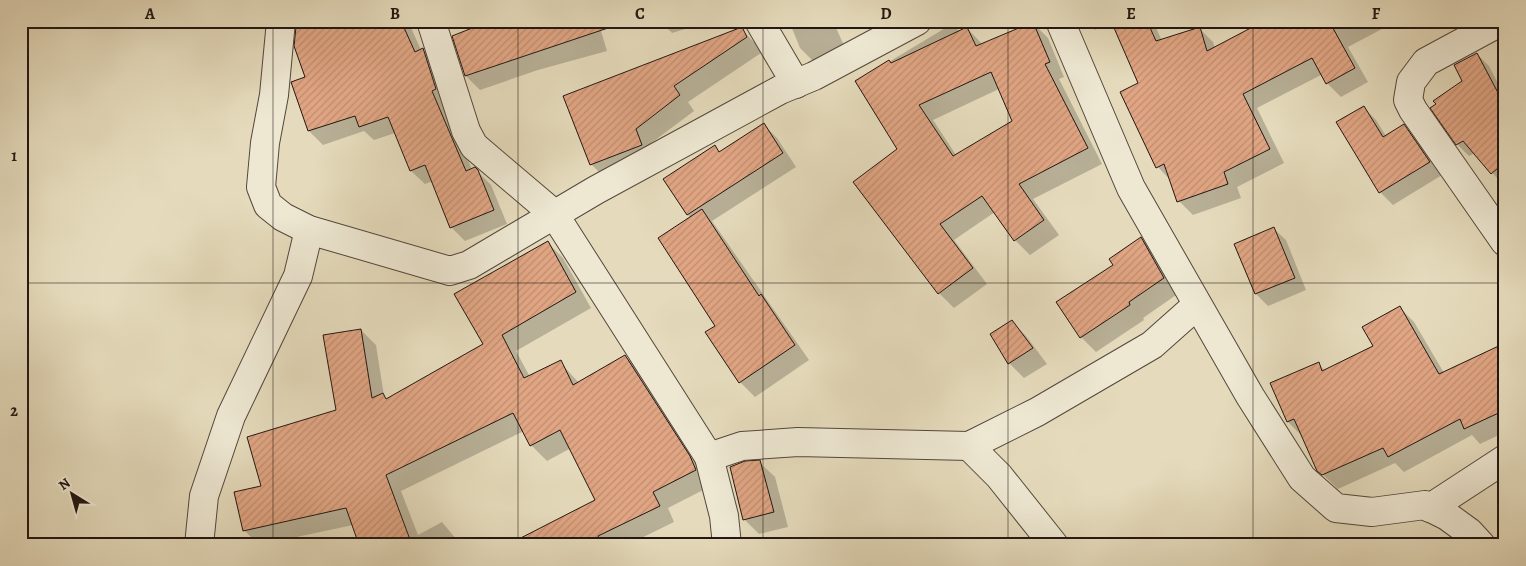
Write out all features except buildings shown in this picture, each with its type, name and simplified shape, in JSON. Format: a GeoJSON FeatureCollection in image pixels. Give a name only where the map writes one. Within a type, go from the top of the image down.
{"type":"FeatureCollection","features":[{"type":"Feature","properties":{"kind":"street"},"geometry":{"type":"LineString","coordinates":[[281,21],[274,95],[265,143],[261,187],[268,206],[309,230],[450,271],[469,265],[554,214],[780,90],[796,84],[908,23]]}},
{"type":"Feature","properties":{"kind":"street"},"geometry":{"type":"LineString","coordinates":[[431,21],[466,131],[474,146],[554,214],[708,457],[724,516],[727,545]]}},
{"type":"Feature","properties":{"kind":"street"},"geometry":{"type":"LineString","coordinates":[[759,21],[796,84]]}},
{"type":"Feature","properties":{"kind":"street"},"geometry":{"type":"LineString","coordinates":[[1060,21],[1131,188],[1250,396],[1302,478],[1319,496],[1336,508],[1372,512],[1425,505],[1447,516],[1469,532],[1481,545]]}},
{"type":"Feature","properties":{"kind":"street"},"geometry":{"type":"LineString","coordinates":[[1502,21],[1426,62],[1411,82],[1408,100],[1457,176],[1505,242]]}},
{"type":"Feature","properties":{"kind":"street"},"geometry":{"type":"LineString","coordinates":[[199,545],[204,496],[231,416],[298,276],[309,230]]}},
{"type":"Feature","properties":{"kind":"street"},"geometry":{"type":"LineString","coordinates":[[708,457],[742,446],[798,442],[969,446],[1037,412],[1152,345],[1197,304]]}},
{"type":"Feature","properties":{"kind":"street"},"geometry":{"type":"LineString","coordinates":[[969,446],[999,476],[1054,545]]}},
{"type":"Feature","properties":{"kind":"street"},"geometry":{"type":"LineString","coordinates":[[1430,508],[1505,459]]}}]}
